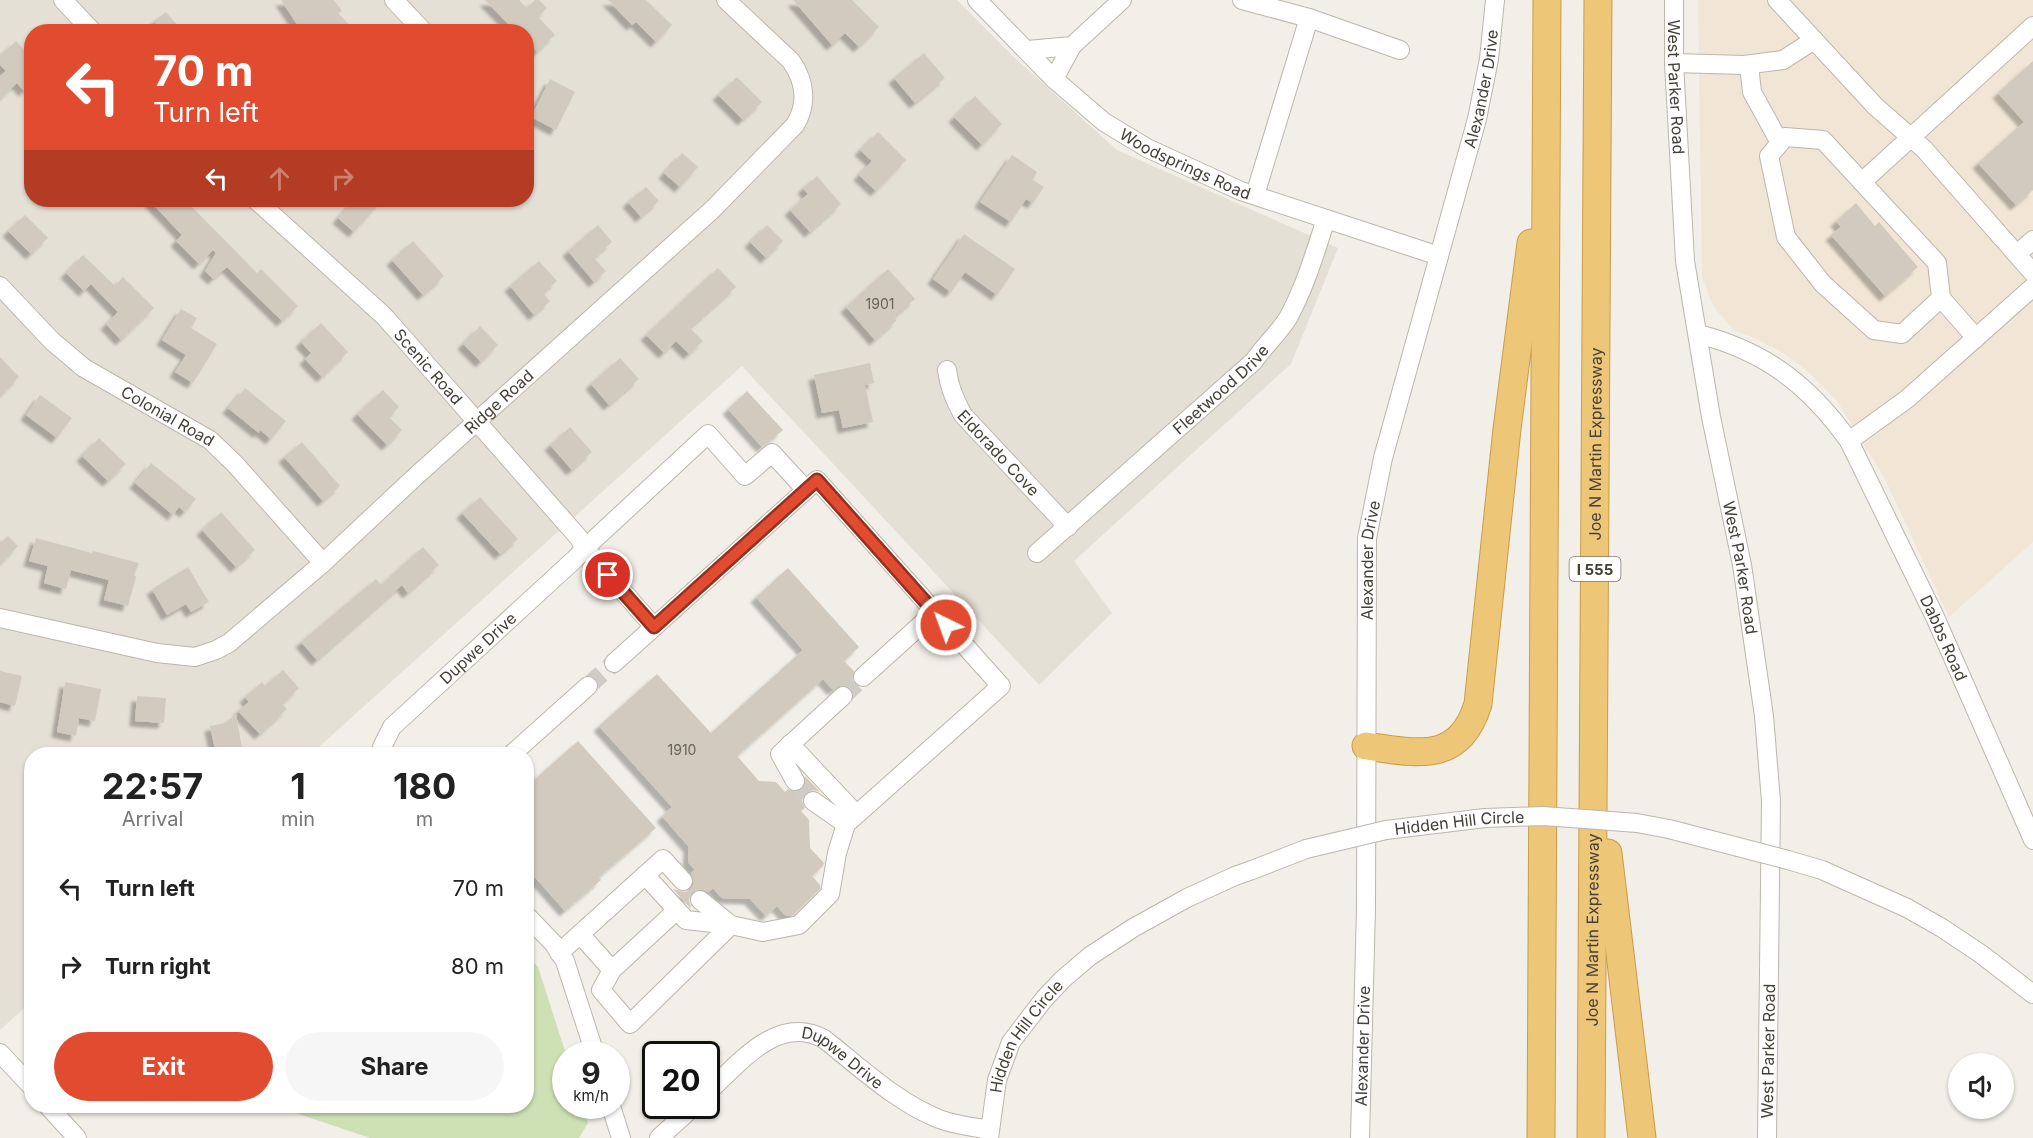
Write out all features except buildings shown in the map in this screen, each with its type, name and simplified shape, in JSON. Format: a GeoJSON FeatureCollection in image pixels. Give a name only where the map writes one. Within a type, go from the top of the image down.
{"type":"FeatureCollection","features":[{"type":"Feature","properties":{"kind":"highway"},"geometry":{"type":"LineString","coordinates":[[1541,1138],[1547,0]]}},
{"type":"Feature","properties":{"kind":"highway","name":"Joe N Martin Expressway"},"geometry":{"type":"LineString","coordinates":[[1591,1138],[1598,0]]}},
{"type":"Feature","properties":{"kind":"highway"},"geometry":{"type":"LineString","coordinates":[[1366,746],[1415,753],[1437,750],[1461,738],[1473,721],[1478,704],[1547,105]]}},
{"type":"Feature","properties":{"kind":"highway"},"geometry":{"type":"LineString","coordinates":[[1595,740],[1642,1138]]}},
{"type":"Feature","properties":{"kind":"street"},"geometry":{"type":"LineString","coordinates":[[63,0],[86,24]]}},
{"type":"Feature","properties":{"kind":"street"},"geometry":{"type":"LineString","coordinates":[[394,0],[416,24]]}},
{"type":"Feature","properties":{"kind":"street","name":"Ridge Road"},"geometry":{"type":"LineString","coordinates":[[0,618],[157,652],[195,657],[229,643],[323,563],[713,209],[795,125],[803,108],[802,81],[790,62],[726,0]]}},
{"type":"Feature","properties":{"kind":"street","name":"Woodsprings Road"},"geometry":{"type":"LineString","coordinates":[[977,0],[1054,79],[1104,122],[1147,148],[1241,191],[1439,256]]}},
{"type":"Feature","properties":{"kind":"street"},"geometry":{"type":"LineString","coordinates":[[1054,79],[1072,46],[1122,0]]}},
{"type":"Feature","properties":{"kind":"street"},"geometry":{"type":"LineString","coordinates":[[1242,0],[1309,18],[1400,50]]}},
{"type":"Feature","properties":{"kind":"street","name":"Alexander Drive"},"geometry":{"type":"LineString","coordinates":[[1360,1138],[1366,908],[1367,538],[1383,458],[1477,118],[1489,59],[1495,0]]}},
{"type":"Feature","properties":{"kind":"street","name":"West Parker Road"},"geometry":{"type":"LineString","coordinates":[[1674,0],[1674,63],[1685,261],[1710,417],[1742,565],[1764,716],[1771,801],[1767,1138]]}},
{"type":"Feature","properties":{"kind":"street"},"geometry":{"type":"LineString","coordinates":[[1777,0],[1875,106],[1932,158],[2033,273]]}},
{"type":"Feature","properties":{"kind":"street"},"geometry":{"type":"LineString","coordinates":[[1255,195],[1309,18]]}},
{"type":"Feature","properties":{"kind":"street"},"geometry":{"type":"LineString","coordinates":[[1862,182],[2033,26]]}},
{"type":"Feature","properties":{"kind":"street"},"geometry":{"type":"LineString","coordinates":[[1674,63],[1749,64],[1783,60],[1814,40]]}},
{"type":"Feature","properties":{"kind":"street"},"geometry":{"type":"LineString","coordinates":[[1028,50],[1072,46]]}},
{"type":"Feature","properties":{"kind":"street"},"geometry":{"type":"LineString","coordinates":[[1749,64],[1752,92],[1780,143]]}},
{"type":"Feature","properties":{"kind":"street"},"geometry":{"type":"LineString","coordinates":[[1941,298],[1902,334],[1874,330],[1822,284],[1786,237],[1769,156],[1785,137],[1822,140],[1862,182],[1937,263],[1941,298],[1976,338]]}},
{"type":"Feature","properties":{"kind":"street","name":"Scenic Road"},"geometry":{"type":"LineString","coordinates":[[264,207],[384,316],[654,627]]}},
{"type":"Feature","properties":{"kind":"street","name":"Fleetwood Drive"},"geometry":{"type":"LineString","coordinates":[[1037,553],[1254,361],[1289,316],[1303,288],[1326,219]]}},
{"type":"Feature","properties":{"kind":"street"},"geometry":{"type":"LineString","coordinates":[[2017,254],[2033,240]]}},
{"type":"Feature","properties":{"kind":"street","name":"Colonial Road"},"geometry":{"type":"LineString","coordinates":[[0,286],[71,358],[210,440],[236,464],[323,563]]}},
{"type":"Feature","properties":{"kind":"street"},"geometry":{"type":"LineString","coordinates":[[1849,441],[1907,399],[2033,287]]}},
{"type":"Feature","properties":{"kind":"street","name":"Dabbs Road"},"geometry":{"type":"LineString","coordinates":[[1698,334],[1728,341],[1771,363],[1792,378],[1834,420],[1849,441],[1935,617],[2033,840]]}},
{"type":"Feature","properties":{"kind":"street","name":"Eldorado Cove"},"geometry":{"type":"LineString","coordinates":[[947,370],[948,384],[963,415],[1068,527]]}},
{"type":"Feature","properties":{"kind":"street","name":"Dupwe Drive"},"geometry":{"type":"LineString","coordinates":[[382,747],[392,727],[708,434],[745,476],[772,453],[806,490]]}},
{"type":"Feature","properties":{"kind":"street"},"geometry":{"type":"LineString","coordinates":[[614,663],[817,480],[1001,686],[851,819],[837,853],[830,894],[799,925],[763,932],[731,925],[686,920],[645,875]]}},
{"type":"Feature","properties":{"kind":"street"},"geometry":{"type":"LineString","coordinates":[[863,677],[935,612]]}},
{"type":"Feature","properties":{"kind":"street"},"geometry":{"type":"LineString","coordinates":[[520,747],[588,686]]}},
{"type":"Feature","properties":{"kind":"street"},"geometry":{"type":"LineString","coordinates":[[795,781],[780,754],[843,696]]}},
{"type":"Feature","properties":{"kind":"street"},"geometry":{"type":"LineString","coordinates":[[790,744],[851,819]]}},
{"type":"Feature","properties":{"kind":"street"},"geometry":{"type":"LineString","coordinates":[[813,801],[851,819]]}},
{"type":"Feature","properties":{"kind":"street","name":"Hidden Hill Circle"},"geometry":{"type":"LineString","coordinates":[[989,1134],[997,1080],[1011,1042],[1044,999],[1090,956],[1133,928],[1187,898],[1235,876],[1306,849],[1386,830],[1485,818],[1542,816],[1637,823],[1669,829],[1822,870],[1907,908],[1981,954],[2033,994]]}},
{"type":"Feature","properties":{"kind":"street"},"geometry":{"type":"LineString","coordinates":[[559,952],[663,859],[683,881]]}},
{"type":"Feature","properties":{"kind":"street"},"geometry":{"type":"LineString","coordinates":[[700,900],[731,925]]}},
{"type":"Feature","properties":{"kind":"street"},"geometry":{"type":"LineString","coordinates":[[677,910],[612,970],[601,990],[630,1023],[731,925]]}},
{"type":"Feature","properties":{"kind":"street"},"geometry":{"type":"LineString","coordinates":[[534,923],[554,944],[569,970],[591,1041]]}},
{"type":"Feature","properties":{"kind":"street"},"geometry":{"type":"LineString","coordinates":[[580,934],[612,970]]}},
{"type":"Feature","properties":{"kind":"street","name":"Dupwe Drive"},"geometry":{"type":"LineString","coordinates":[[720,1081],[767,1039],[801,1031],[824,1039],[901,1100],[939,1119],[989,1134]]}},
{"type":"Feature","properties":{"kind":"street"},"geometry":{"type":"LineString","coordinates":[[0,1053],[24,1078]]}},
{"type":"Feature","properties":{"kind":"street"},"geometry":{"type":"LineString","coordinates":[[54,1113],[76,1138]]}},
{"type":"Feature","properties":{"kind":"street"},"geometry":{"type":"LineString","coordinates":[[615,1119],[621,1138]]}},
{"type":"Feature","properties":{"kind":"street"},"geometry":{"type":"LineString","coordinates":[[659,1138],[680,1119]]}},
{"type":"Feature","properties":{"kind":"shaded area"},"geometry":{"type":"Polygon","coordinates":[[[0,0],[957,0],[1016,59],[1117,150],[1338,248],[1291,364],[1074,561],[1112,613],[1039,685],[742,366],[319,747],[24,747],[24,1008],[0,1030],[0,0]]]}},
{"type":"Feature","properties":{"kind":"shaded area"},"geometry":{"type":"Polygon","coordinates":[[[1698,0],[2033,0],[2033,542],[1949,617],[1884,477],[1837,401],[1804,368],[1783,353],[1735,331],[1717,311],[1710,299],[1702,277],[1698,0]]]}},
{"type":"Feature","properties":{"kind":"green space"},"geometry":{"type":"Polygon","coordinates":[[[534,963],[538,967],[562,1041],[552,1041],[552,1119],[587,1119],[588,1123],[579,1138],[370,1138],[296,1113],[534,1113],[534,963]]]}},
{"type":"Feature","properties":{"kind":"tunnel"},"geometry":{"type":"LineString","coordinates":[[588,686],[614,663]]}},
{"type":"Feature","properties":{"kind":"tunnel"},"geometry":{"type":"LineString","coordinates":[[843,696],[863,677]]}},
{"type":"Feature","properties":{"kind":"tunnel"},"geometry":{"type":"LineString","coordinates":[[795,781],[813,801]]}},
{"type":"Feature","properties":{"kind":"route"},"geometry":{"type":"LineString","coordinates":[[608,575],[654,627],[817,480],[946,625]]}}]}
